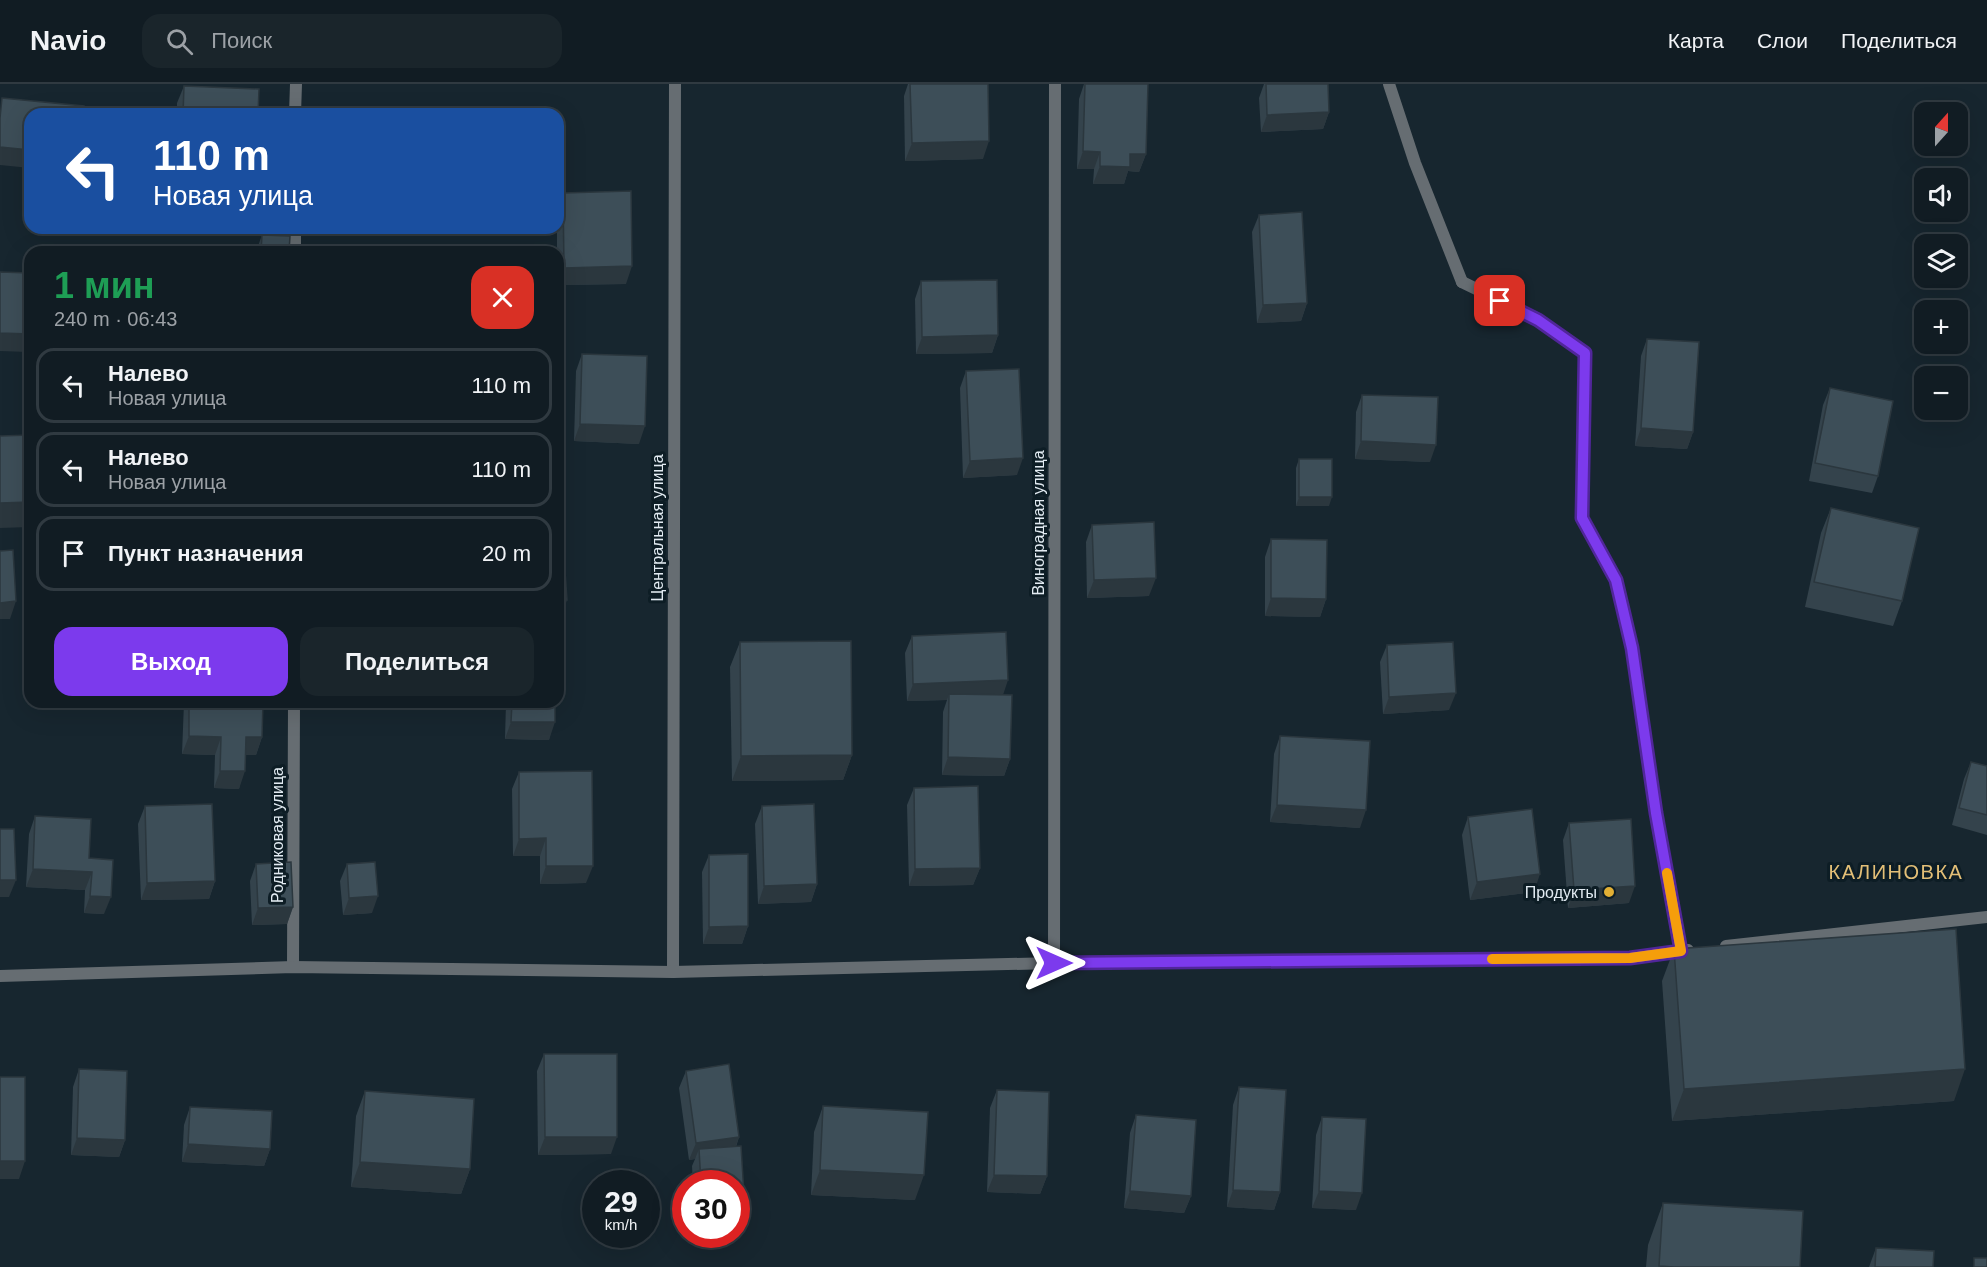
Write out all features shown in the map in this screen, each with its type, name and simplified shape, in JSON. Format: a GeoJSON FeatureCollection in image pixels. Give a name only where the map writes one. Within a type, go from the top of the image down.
{"type":"FeatureCollection","features":[{"type":"Feature","properties":{"kind":"street"},"geometry":{"type":"LineString","coordinates":[[296,84],[296,108]]}},
{"type":"Feature","properties":{"kind":"street","name":"Центральная улица"},"geometry":{"type":"LineString","coordinates":[[673,972],[675,84]]}},
{"type":"Feature","properties":{"kind":"street","name":"Виноградная улица"},"geometry":{"type":"LineString","coordinates":[[1054,84],[1054,963]]}},
{"type":"Feature","properties":{"kind":"street"},"geometry":{"type":"LineString","coordinates":[[1389,84],[1415,163],[1462,282],[1538,320],[1585,353],[1582,518],[1616,580],[1629,637],[1681,951]]}},
{"type":"Feature","properties":{"kind":"street","name":"Родниковая улица"},"geometry":{"type":"LineString","coordinates":[[293,967],[294,708]]}},
{"type":"Feature","properties":{"kind":"street"},"geometry":{"type":"LineString","coordinates":[[0,976],[293,967],[673,972],[1054,963],[1630,958],[1987,917]]}},
{"type":"Feature","properties":{"kind":"building"},"geometry":{"type":"Polygon","coordinates":[[[910,84],[988,84],[989,141],[912,143],[910,84]]]}},
{"type":"Feature","properties":{"kind":"building"},"geometry":{"type":"Polygon","coordinates":[[[1085,84],[1148,84],[1146,154],[1130,154],[1130,167],[1100,166],[1100,152],[1083,151],[1085,84]]]}},
{"type":"Feature","properties":{"kind":"building"},"geometry":{"type":"Polygon","coordinates":[[[1266,84],[1328,84],[1329,112],[1267,115],[1266,84]]]}},
{"type":"Feature","properties":{"kind":"building"},"geometry":{"type":"Polygon","coordinates":[[[184,86],[259,89],[258,108],[183,108],[184,86]]]}},
{"type":"Feature","properties":{"kind":"building"},"geometry":{"type":"Polygon","coordinates":[[[2,98],[84,106],[84,108],[24,108],[24,149],[0,147],[2,98]]]}},
{"type":"Feature","properties":{"kind":"building"},"geometry":{"type":"Polygon","coordinates":[[[631,191],[632,266],[564,268],[564,193],[631,191]]]}},
{"type":"Feature","properties":{"kind":"building"},"geometry":{"type":"Polygon","coordinates":[[[1302,212],[1307,303],[1263,305],[1259,215],[1302,212]]]}},
{"type":"Feature","properties":{"kind":"building"},"geometry":{"type":"Polygon","coordinates":[[[262,235],[290,236],[289,246],[261,246],[262,235]]]}},
{"type":"Feature","properties":{"kind":"building"},"geometry":{"type":"Polygon","coordinates":[[[0,272],[24,273],[24,334],[0,333],[0,272]]]}},
{"type":"Feature","properties":{"kind":"building"},"geometry":{"type":"Polygon","coordinates":[[[997,280],[998,335],[922,337],[921,281],[997,280]]]}},
{"type":"Feature","properties":{"kind":"building"},"geometry":{"type":"Polygon","coordinates":[[[1647,339],[1699,342],[1693,432],[1641,428],[1647,339]]]}},
{"type":"Feature","properties":{"kind":"building"},"geometry":{"type":"Polygon","coordinates":[[[582,354],[647,356],[645,426],[580,424],[582,354]]]}},
{"type":"Feature","properties":{"kind":"building"},"geometry":{"type":"Polygon","coordinates":[[[1019,369],[1023,458],[970,461],[966,371],[1019,369]]]}},
{"type":"Feature","properties":{"kind":"building"},"geometry":{"type":"Polygon","coordinates":[[[1830,388],[1893,401],[1878,476],[1815,463],[1830,388]]]}},
{"type":"Feature","properties":{"kind":"building"},"geometry":{"type":"Polygon","coordinates":[[[1362,395],[1438,397],[1436,445],[1361,441],[1362,395]]]}},
{"type":"Feature","properties":{"kind":"building"},"geometry":{"type":"Polygon","coordinates":[[[24,435],[24,502],[0,503],[0,436],[24,435]]]}},
{"type":"Feature","properties":{"kind":"building"},"geometry":{"type":"Polygon","coordinates":[[[1299,459],[1332,459],[1332,497],[1299,497],[1299,459]]]}},
{"type":"Feature","properties":{"kind":"building"},"geometry":{"type":"Polygon","coordinates":[[[1831,508],[1919,528],[1902,601],[1814,582],[1831,508]]]}},
{"type":"Feature","properties":{"kind":"building"},"geometry":{"type":"Polygon","coordinates":[[[1154,522],[1156,578],[1094,580],[1092,525],[1154,522]]]}},
{"type":"Feature","properties":{"kind":"building"},"geometry":{"type":"Polygon","coordinates":[[[1271,539],[1327,540],[1326,599],[1271,598],[1271,539]]]}},
{"type":"Feature","properties":{"kind":"building"},"geometry":{"type":"Polygon","coordinates":[[[13,550],[16,601],[0,603],[0,551],[13,550]]]}},
{"type":"Feature","properties":{"kind":"building"},"geometry":{"type":"Polygon","coordinates":[[[564,557],[567,600],[564,600],[564,557]]]}},
{"type":"Feature","properties":{"kind":"building"},"geometry":{"type":"Polygon","coordinates":[[[1006,632],[1008,680],[913,684],[912,636],[1006,632]]]}},
{"type":"Feature","properties":{"kind":"building"},"geometry":{"type":"Polygon","coordinates":[[[851,641],[852,755],[741,756],[740,642],[851,641]]]}},
{"type":"Feature","properties":{"kind":"building"},"geometry":{"type":"Polygon","coordinates":[[[1453,642],[1456,693],[1389,697],[1387,645],[1453,642]]]}},
{"type":"Feature","properties":{"kind":"building"},"geometry":{"type":"Polygon","coordinates":[[[949,694],[1012,695],[1010,759],[948,757],[949,694]]]}},
{"type":"Feature","properties":{"kind":"building"},"geometry":{"type":"Polygon","coordinates":[[[189,708],[263,708],[262,737],[246,737],[245,771],[220,771],[221,737],[189,736],[189,708]]]}},
{"type":"Feature","properties":{"kind":"building"},"geometry":{"type":"Polygon","coordinates":[[[512,708],[555,708],[555,722],[511,722],[512,708]]]}},
{"type":"Feature","properties":{"kind":"building"},"geometry":{"type":"Polygon","coordinates":[[[1280,736],[1370,741],[1366,810],[1277,805],[1280,736]]]}},
{"type":"Feature","properties":{"kind":"building"},"geometry":{"type":"Polygon","coordinates":[[[1971,762],[1987,766],[1987,815],[1959,808],[1971,762]]]}},
{"type":"Feature","properties":{"kind":"building"},"geometry":{"type":"Polygon","coordinates":[[[592,771],[593,866],[546,866],[546,838],[519,839],[519,772],[592,771]]]}},
{"type":"Feature","properties":{"kind":"building"},"geometry":{"type":"Polygon","coordinates":[[[978,786],[980,868],[915,869],[914,788],[978,786]]]}},
{"type":"Feature","properties":{"kind":"building"},"geometry":{"type":"Polygon","coordinates":[[[212,804],[215,881],[147,883],[145,806],[212,804]]]}},
{"type":"Feature","properties":{"kind":"building"},"geometry":{"type":"Polygon","coordinates":[[[814,804],[817,884],[764,886],[762,806],[814,804]]]}},
{"type":"Feature","properties":{"kind":"building"},"geometry":{"type":"Polygon","coordinates":[[[1532,809],[1540,874],[1477,882],[1468,817],[1532,809]]]}},
{"type":"Feature","properties":{"kind":"building"},"geometry":{"type":"Polygon","coordinates":[[[35,816],[91,819],[89,858],[113,860],[111,897],[90,896],[92,872],[33,869],[35,816]]]}},
{"type":"Feature","properties":{"kind":"building"},"geometry":{"type":"Polygon","coordinates":[[[1631,819],[1635,886],[1574,890],[1569,823],[1631,819]]]}},
{"type":"Feature","properties":{"kind":"building"},"geometry":{"type":"Polygon","coordinates":[[[0,829],[14,829],[16,880],[0,880],[0,829]]]}},
{"type":"Feature","properties":{"kind":"building"},"geometry":{"type":"Polygon","coordinates":[[[748,854],[748,926],[709,927],[709,855],[748,854]]]}},
{"type":"Feature","properties":{"kind":"building"},"geometry":{"type":"Polygon","coordinates":[[[291,862],[293,907],[258,908],[256,864],[291,862]]]}},
{"type":"Feature","properties":{"kind":"building"},"geometry":{"type":"Polygon","coordinates":[[[375,862],[378,896],[349,898],[347,864],[375,862]]]}},
{"type":"Feature","properties":{"kind":"building"},"geometry":{"type":"Polygon","coordinates":[[[1956,929],[1965,1069],[1684,1089],[1674,949],[1956,929]]]}},
{"type":"Feature","properties":{"kind":"building"},"geometry":{"type":"Polygon","coordinates":[[[544,1054],[617,1054],[617,1137],[545,1137],[544,1054]]]}},
{"type":"Feature","properties":{"kind":"building"},"geometry":{"type":"Polygon","coordinates":[[[729,1064],[739,1137],[696,1143],[686,1071],[729,1064]]]}},
{"type":"Feature","properties":{"kind":"building"},"geometry":{"type":"Polygon","coordinates":[[[79,1069],[127,1071],[125,1140],[77,1138],[79,1069]]]}},
{"type":"Feature","properties":{"kind":"building"},"geometry":{"type":"Polygon","coordinates":[[[0,1077],[25,1077],[25,1161],[0,1161],[0,1077]]]}},
{"type":"Feature","properties":{"kind":"building"},"geometry":{"type":"Polygon","coordinates":[[[1239,1087],[1286,1090],[1280,1192],[1233,1190],[1239,1087]]]}},
{"type":"Feature","properties":{"kind":"building"},"geometry":{"type":"Polygon","coordinates":[[[997,1090],[1049,1092],[1047,1176],[994,1175],[997,1090]]]}},
{"type":"Feature","properties":{"kind":"building"},"geometry":{"type":"Polygon","coordinates":[[[365,1091],[474,1099],[470,1169],[360,1162],[365,1091]]]}},
{"type":"Feature","properties":{"kind":"building"},"geometry":{"type":"Polygon","coordinates":[[[823,1106],[928,1112],[924,1175],[820,1170],[823,1106]]]}},
{"type":"Feature","properties":{"kind":"building"},"geometry":{"type":"Polygon","coordinates":[[[190,1107],[272,1111],[270,1149],[188,1144],[190,1107]]]}},
{"type":"Feature","properties":{"kind":"building"},"geometry":{"type":"Polygon","coordinates":[[[1136,1115],[1196,1120],[1191,1196],[1130,1191],[1136,1115]]]}},
{"type":"Feature","properties":{"kind":"building"},"geometry":{"type":"Polygon","coordinates":[[[1322,1117],[1366,1119],[1362,1193],[1319,1191],[1322,1117]]]}},
{"type":"Feature","properties":{"kind":"building"},"geometry":{"type":"Polygon","coordinates":[[[741,1146],[742,1170],[700,1170],[699,1149],[741,1146]]]}},
{"type":"Feature","properties":{"kind":"building"},"geometry":{"type":"Polygon","coordinates":[[[1663,1203],[1803,1211],[1800,1267],[1659,1266],[1663,1203]]]}},
{"type":"Feature","properties":{"kind":"building"},"geometry":{"type":"Polygon","coordinates":[[[1876,1248],[1934,1251],[1933,1267],[1875,1267],[1876,1248]]]}},
{"type":"Feature","properties":{"kind":"building"},"geometry":{"type":"Polygon","coordinates":[[[1974,1258],[1987,1258],[1987,1267],[1974,1267],[1974,1258]]]}},
{"type":"Feature","properties":{"kind":"slow traffic"},"geometry":{"type":"LineString","coordinates":[[1492,959],[1630,958],[1681,951],[1667,873]]}},
{"type":"Feature","properties":{"kind":"place","name":"Продукты"},"geometry":{"type":"Point","coordinates":[1609,892]}},
{"type":"Feature","properties":{"kind":"district","name":"КАЛИНОВКА"},"geometry":{"type":"Point","coordinates":[1896,872]}},
{"type":"Feature","properties":{"kind":"route"},"geometry":{"type":"LineString","coordinates":[[1054,963],[1630,958],[1681,951],[1656,813],[1632,648],[1616,580],[1582,518],[1585,353],[1538,320],[1500,301]]}}]}
